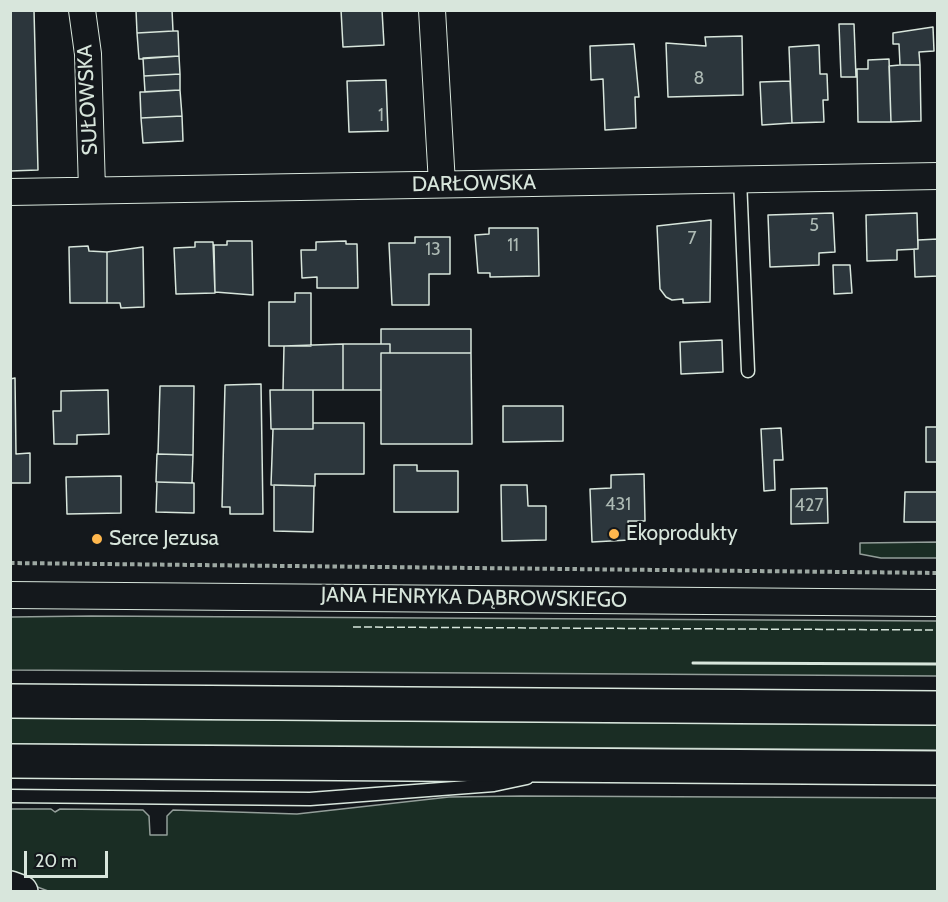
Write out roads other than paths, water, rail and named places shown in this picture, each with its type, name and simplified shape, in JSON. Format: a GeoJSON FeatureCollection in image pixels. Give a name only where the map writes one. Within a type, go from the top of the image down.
{"type":"FeatureCollection","features":[{"type":"Feature","properties":{"kind":"main road"},"geometry":{"type":"LineString","coordinates":[[10,701],[938,708]]}},
{"type":"Feature","properties":{"kind":"main road"},"geometry":{"type":"LineString","coordinates":[[10,761],[938,768]]}},
{"type":"Feature","properties":{"kind":"main road"},"geometry":{"type":"LineString","coordinates":[[10,888],[21,891]]}},
{"type":"Feature","properties":{"kind":"street","name":"SUŁOWSKA"},"geometry":{"type":"LineString","coordinates":[[82,10],[88,54],[92,190]]}},
{"type":"Feature","properties":{"kind":"street"},"geometry":{"type":"LineString","coordinates":[[432,10],[442,184]]}},
{"type":"Feature","properties":{"kind":"street","name":"DARŁOWSKA"},"geometry":{"type":"LineString","coordinates":[[10,192],[938,176]]}},
{"type":"Feature","properties":{"kind":"street","name":"JANA HENRYKA DĄBROWSKIEGO"},"geometry":{"type":"LineString","coordinates":[[10,595],[938,603]]}},
{"type":"Feature","properties":{"kind":"lane"},"geometry":{"type":"LineString","coordinates":[[740,179],[748,371]]}},
{"type":"Feature","properties":{"kind":"lane"},"geometry":{"type":"LineString","coordinates":[[10,796],[310,799],[494,784],[594,765]]}},
{"type":"Feature","properties":{"kind":"place","name":"Ekoprodukty"},"geometry":{"type":"Point","coordinates":[614,534]}},
{"type":"Feature","properties":{"kind":"place","name":"Serce Jezusa"},"geometry":{"type":"Point","coordinates":[97,539]}}]}
